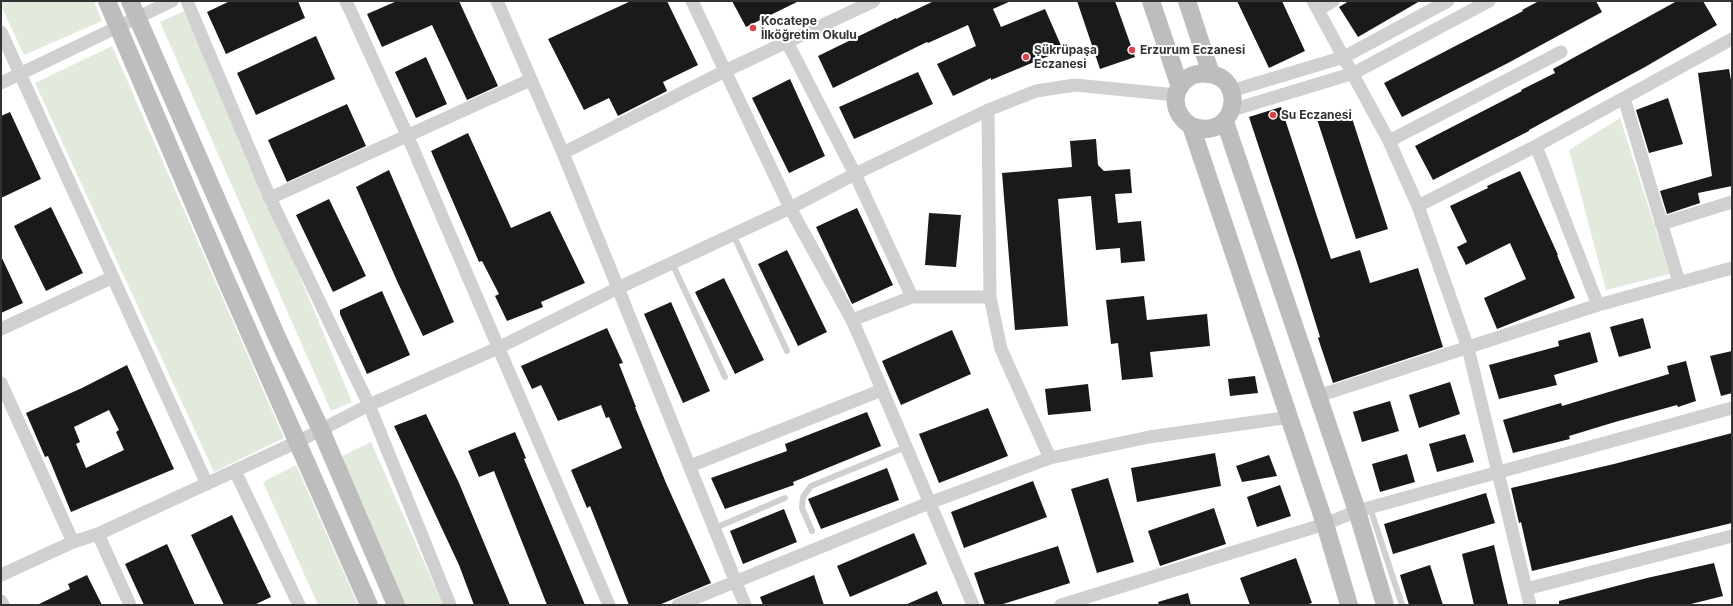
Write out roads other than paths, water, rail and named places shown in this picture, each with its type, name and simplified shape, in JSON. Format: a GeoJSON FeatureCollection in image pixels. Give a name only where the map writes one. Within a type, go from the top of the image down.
{"type":"FeatureCollection","features":[{"type":"Feature","properties":{"kind":"street"},"geometry":{"type":"LineString","coordinates":[[106,1],[227,282],[369,605]]}},
{"type":"Feature","properties":{"kind":"street"},"geometry":{"type":"LineString","coordinates":[[1,83],[118,26],[133,9],[172,1]]}},
{"type":"Feature","properties":{"kind":"street"},"geometry":{"type":"LineString","coordinates":[[187,1],[270,198],[369,405],[450,605]]}},
{"type":"Feature","properties":{"kind":"street"},"geometry":{"type":"LineString","coordinates":[[346,1],[408,136],[609,605]]}},
{"type":"Feature","properties":{"kind":"street"},"geometry":{"type":"LineString","coordinates":[[497,1],[618,288],[745,605]]}},
{"type":"Feature","properties":{"kind":"street"},"geometry":{"type":"LineString","coordinates":[[692,1],[790,208],[852,320],[973,605]]}},
{"type":"Feature","properties":{"kind":"street"},"geometry":{"type":"LineString","coordinates":[[562,153],[725,71],[874,1]]}},
{"type":"Feature","properties":{"kind":"street"},"geometry":{"type":"LineString","coordinates":[[1151,1],[1178,91],[1176,104],[1178,114],[1184,121],[1199,130],[1208,130],[1217,127],[1228,116],[1354,73],[1489,1]]}},
{"type":"Feature","properties":{"kind":"street"},"geometry":{"type":"LineString","coordinates":[[1187,1],[1211,74]]}},
{"type":"Feature","properties":{"kind":"street"},"geometry":{"type":"LineString","coordinates":[[1333,1],[1316,5],[1389,140],[1418,206],[1468,348],[1530,605]]}},
{"type":"Feature","properties":{"kind":"street"},"geometry":{"type":"LineString","coordinates":[[1231,91],[1344,58],[1448,1]]}},
{"type":"Feature","properties":{"kind":"street"},"geometry":{"type":"LineString","coordinates":[[133,9],[277,337],[321,430],[396,605]]}},
{"type":"Feature","properties":{"kind":"street"},"geometry":{"type":"LineString","coordinates":[[1,32],[207,484]]}},
{"type":"Feature","properties":{"kind":"street"},"geometry":{"type":"LineString","coordinates":[[1418,206],[1536,146],[1732,38]]}},
{"type":"Feature","properties":{"kind":"street"},"geometry":{"type":"LineString","coordinates":[[787,42],[855,174],[912,297]]}},
{"type":"Feature","properties":{"kind":"street"},"geometry":{"type":"LineString","coordinates":[[1389,140],[1561,52]]}},
{"type":"Feature","properties":{"kind":"street"},"geometry":{"type":"LineString","coordinates":[[1178,91],[1186,80],[1193,75],[1202,73],[1211,74],[1223,80],[1231,91],[1233,100],[1228,116],[1318,396],[1364,509],[1385,605]]}},
{"type":"Feature","properties":{"kind":"street"},"geometry":{"type":"LineString","coordinates":[[270,198],[530,80]]}},
{"type":"Feature","properties":{"kind":"street"},"geometry":{"type":"LineString","coordinates":[[1,575],[73,542],[98,534],[235,471],[321,430],[369,405],[498,348],[618,288],[790,208],[855,174],[988,110],[1036,91],[1075,85],[1178,91]]}},
{"type":"Feature","properties":{"kind":"street"},"geometry":{"type":"LineString","coordinates":[[1624,98],[1679,282]]}},
{"type":"Feature","properties":{"kind":"street"},"geometry":{"type":"LineString","coordinates":[[988,110],[990,297],[1001,349],[1050,458]]}},
{"type":"Feature","properties":{"kind":"street"},"geometry":{"type":"LineString","coordinates":[[1191,126],[1325,524],[1349,605]]}},
{"type":"Feature","properties":{"kind":"street"},"geometry":{"type":"LineString","coordinates":[[1536,146],[1598,305]]}},
{"type":"Feature","properties":{"kind":"street"},"geometry":{"type":"LineString","coordinates":[[1661,224],[1732,202]]}},
{"type":"Feature","properties":{"kind":"street"},"geometry":{"type":"LineString","coordinates":[[1318,396],[1598,305],[1732,268]]}},
{"type":"Feature","properties":{"kind":"street"},"geometry":{"type":"LineString","coordinates":[[1,330],[113,277]]}},
{"type":"Feature","properties":{"kind":"street"},"geometry":{"type":"LineString","coordinates":[[852,320],[912,297],[990,297]]}},
{"type":"Feature","properties":{"kind":"street"},"geometry":{"type":"LineString","coordinates":[[1,383],[5,404],[73,542]]}},
{"type":"Feature","properties":{"kind":"street"},"geometry":{"type":"LineString","coordinates":[[690,466],[882,390]]}},
{"type":"Feature","properties":{"kind":"street"},"geometry":{"type":"LineString","coordinates":[[1061,605],[1325,524],[1364,509],[1732,408]]}},
{"type":"Feature","properties":{"kind":"street"},"geometry":{"type":"LineString","coordinates":[[678,605],[930,503],[1050,458],[1149,438],[1290,418]]}},
{"type":"Feature","properties":{"kind":"street"},"geometry":{"type":"LineString","coordinates":[[235,471],[299,605]]}},
{"type":"Feature","properties":{"kind":"street"},"geometry":{"type":"LineString","coordinates":[[98,534],[130,605]]}},
{"type":"Feature","properties":{"kind":"street"},"geometry":{"type":"LineString","coordinates":[[1526,589],[1732,536]]}},
{"type":"Feature","properties":{"kind":"street"},"geometry":{"type":"LineString","coordinates":[[1,601],[3,605]]}},
{"type":"Feature","properties":{"kind":"lane"},"geometry":{"type":"LineString","coordinates":[[732,234],[787,351]]}},
{"type":"Feature","properties":{"kind":"lane"},"geometry":{"type":"LineString","coordinates":[[672,263],[725,378]]}},
{"type":"Feature","properties":{"kind":"lane"},"geometry":{"type":"LineString","coordinates":[[812,531],[802,508],[803,497],[811,486],[906,447]]}},
{"type":"Feature","properties":{"kind":"lane"},"geometry":{"type":"LineString","coordinates":[[714,528],[785,498]]}},
{"type":"Feature","properties":{"kind":"lane"},"geometry":{"type":"LineString","coordinates":[[1364,509],[1402,605]]}},
{"type":"Feature","properties":{"kind":"place","name":"Kocatepe İlköğretim Okulu"},"geometry":{"type":"Point","coordinates":[753,28]}},
{"type":"Feature","properties":{"kind":"place","name":"Erzurum Eczanesi"},"geometry":{"type":"Point","coordinates":[1132,50]}},
{"type":"Feature","properties":{"kind":"place","name":"Şükrüpaşa Eczanesi"},"geometry":{"type":"Point","coordinates":[1026,57]}},
{"type":"Feature","properties":{"kind":"place","name":"Su Eczanesi"},"geometry":{"type":"Point","coordinates":[1273,115]}}]}
